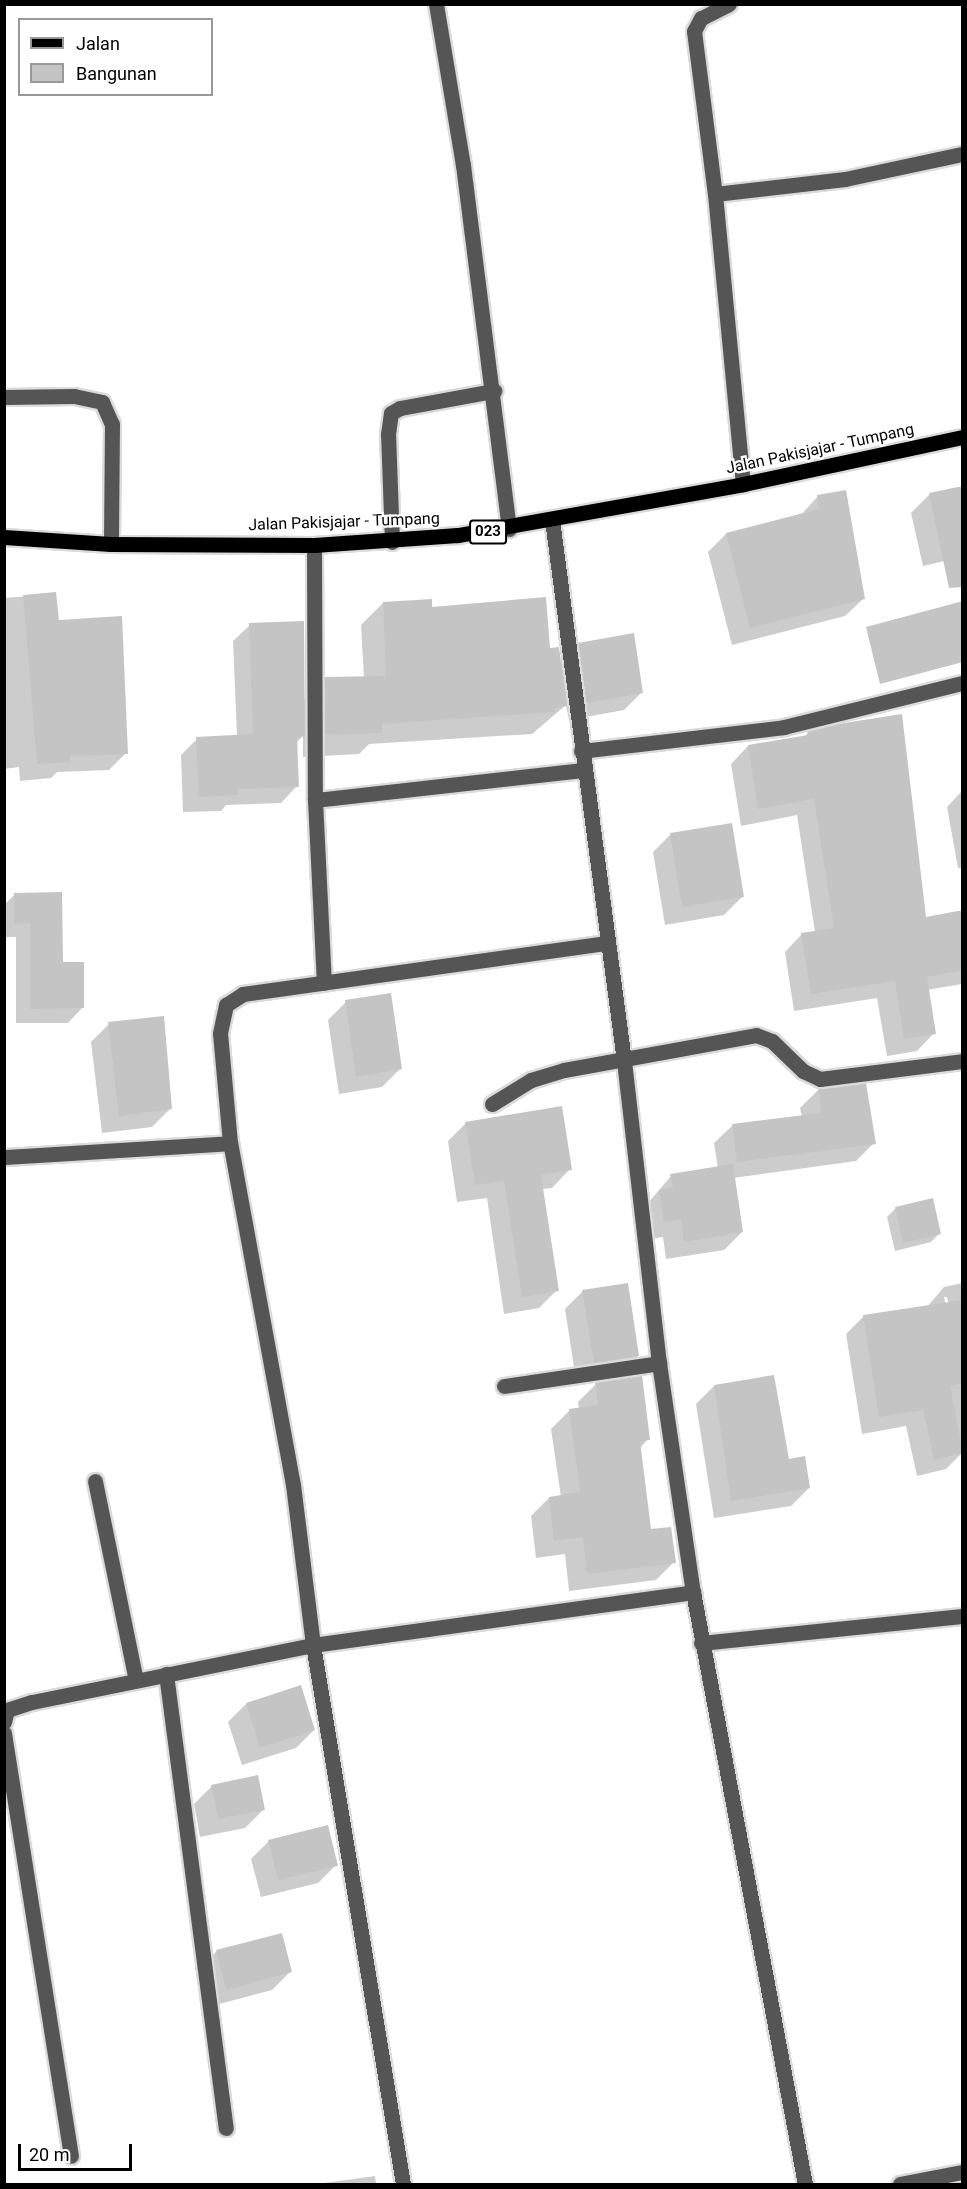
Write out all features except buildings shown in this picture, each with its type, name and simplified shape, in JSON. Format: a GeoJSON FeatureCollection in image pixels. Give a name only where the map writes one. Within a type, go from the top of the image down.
{"type":"FeatureCollection","features":[{"type":"Feature","properties":{"kind":"main road","name":"Jalan Pakisjajar - Tumpang"},"geometry":{"type":"LineString","coordinates":[[4,537],[111,544],[314,545],[392,542],[510,529],[743,484],[963,437]]}},
{"type":"Feature","properties":{"kind":"street"},"geometry":{"type":"LineString","coordinates":[[436,4],[494,391],[510,529]]}},
{"type":"Feature","properties":{"kind":"street"},"geometry":{"type":"LineString","coordinates":[[729,4],[700,18],[694,31],[715,194],[743,484]]}},
{"type":"Feature","properties":{"kind":"street"},"geometry":{"type":"LineString","coordinates":[[715,194],[845,179],[963,154]]}},
{"type":"Feature","properties":{"kind":"street"},"geometry":{"type":"LineString","coordinates":[[392,542],[388,434],[391,413],[400,408],[494,391]]}},
{"type":"Feature","properties":{"kind":"street"},"geometry":{"type":"LineString","coordinates":[[4,397],[74,396],[102,402],[112,424],[111,544]]}},
{"type":"Feature","properties":{"kind":"street"},"geometry":{"type":"LineString","coordinates":[[552,520],[606,943],[624,1061],[659,1364],[693,1592],[805,2184]]}},
{"type":"Feature","properties":{"kind":"street"},"geometry":{"type":"LineString","coordinates":[[314,545],[315,800],[324,983]]}},
{"type":"Feature","properties":{"kind":"street"},"geometry":{"type":"LineString","coordinates":[[581,751],[784,727],[963,683]]}},
{"type":"Feature","properties":{"kind":"street"},"geometry":{"type":"LineString","coordinates":[[315,800],[584,770]]}},
{"type":"Feature","properties":{"kind":"street"},"geometry":{"type":"LineString","coordinates":[[403,2184],[313,1645],[293,1485],[230,1143],[220,1033],[226,1005],[243,994],[606,943]]}},
{"type":"Feature","properties":{"kind":"street"},"geometry":{"type":"LineString","coordinates":[[492,1104],[547,1074],[756,1035],[772,1041],[803,1071],[820,1079],[963,1062]]}},
{"type":"Feature","properties":{"kind":"street"},"geometry":{"type":"LineString","coordinates":[[4,1157],[230,1143]]}},
{"type":"Feature","properties":{"kind":"street"},"geometry":{"type":"LineString","coordinates":[[504,1386],[659,1364]]}},
{"type":"Feature","properties":{"kind":"street"},"geometry":{"type":"LineString","coordinates":[[94,1481],[136,1680]]}},
{"type":"Feature","properties":{"kind":"street"},"geometry":{"type":"LineString","coordinates":[[4,1722],[8,1710],[136,1680],[313,1645],[693,1592]]}},
{"type":"Feature","properties":{"kind":"street"},"geometry":{"type":"LineString","coordinates":[[701,1643],[963,1616]]}},
{"type":"Feature","properties":{"kind":"street"},"geometry":{"type":"LineString","coordinates":[[166,1674],[226,2128]]}},
{"type":"Feature","properties":{"kind":"street"},"geometry":{"type":"LineString","coordinates":[[4,1733],[72,2156]]}},
{"type":"Feature","properties":{"kind":"street"},"geometry":{"type":"LineString","coordinates":[[900,2184],[963,2172]]}}]}
